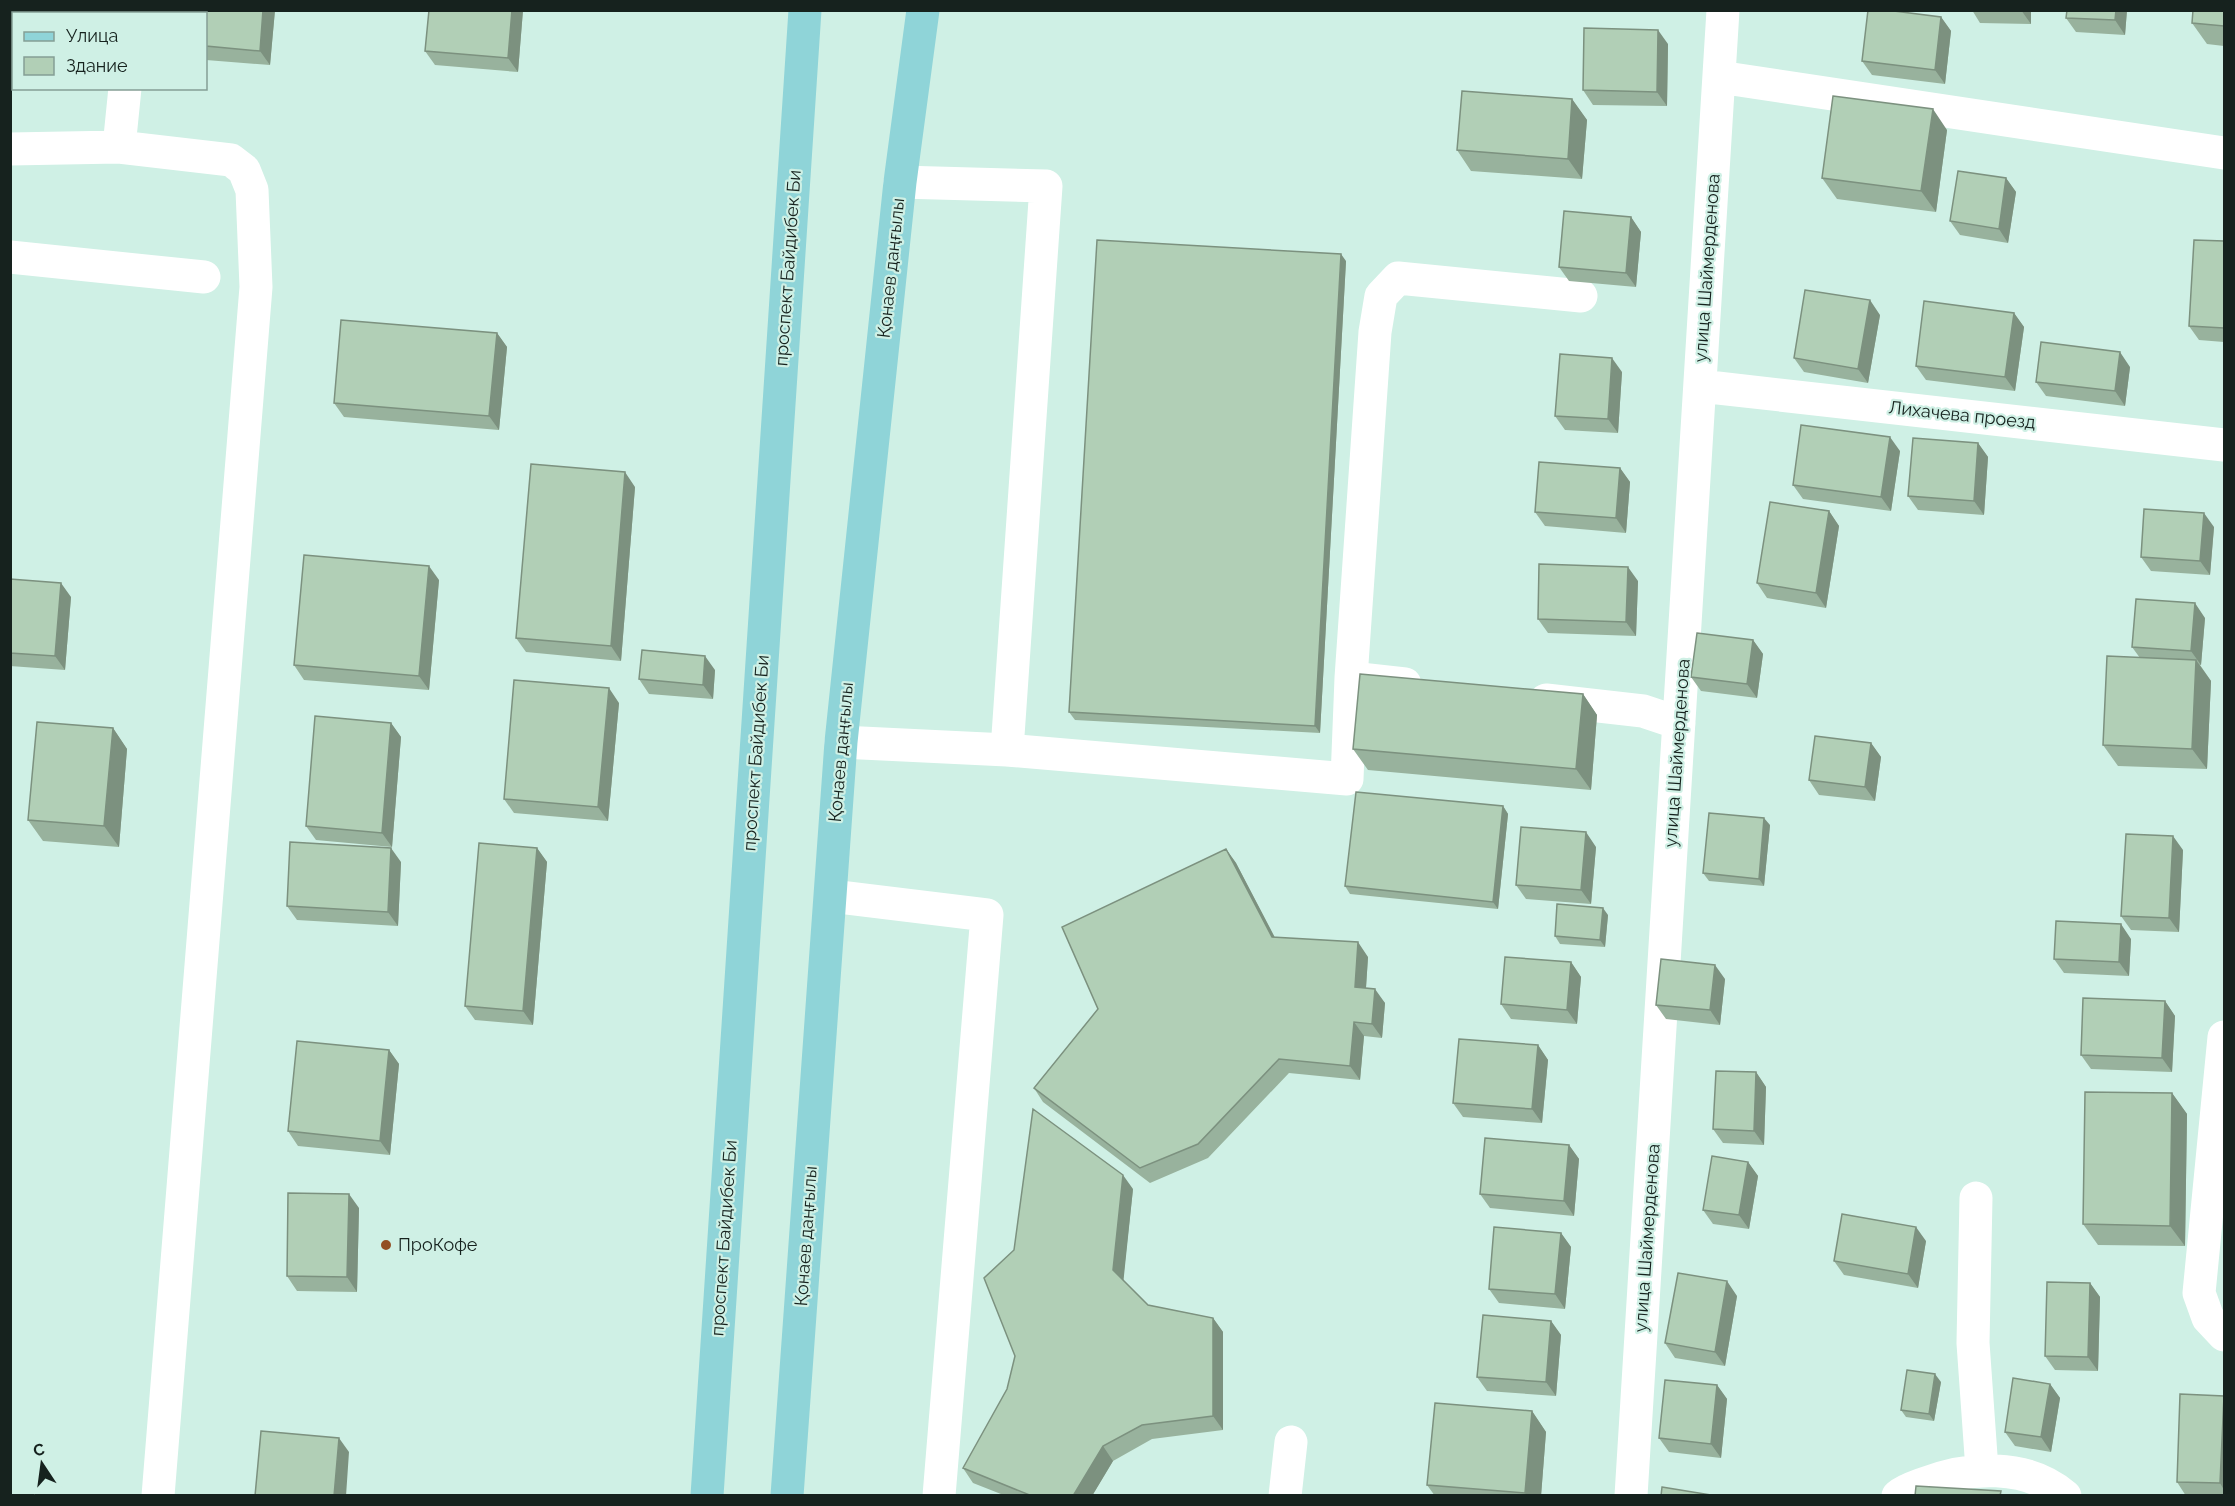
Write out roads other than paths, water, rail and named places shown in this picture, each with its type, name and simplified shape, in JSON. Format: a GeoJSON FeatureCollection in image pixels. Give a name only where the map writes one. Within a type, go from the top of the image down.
{"type":"FeatureCollection","features":[{"type":"Feature","properties":{"kind":"main road","name":"проспект Байдибек Би"},"geometry":{"type":"LineString","coordinates":[[707,1496],[805,10]]}},
{"type":"Feature","properties":{"kind":"main road","name":"Қонаев даңғылы"},"geometry":{"type":"LineString","coordinates":[[787,1496],[841,742],[900,182],[923,10]]}},
{"type":"Feature","properties":{"kind":"street","name":"улица Шаймерденова"},"geometry":{"type":"LineString","coordinates":[[1631,1496],[1723,10]]}},
{"type":"Feature","properties":{"kind":"street"},"geometry":{"type":"LineString","coordinates":[[1719,77],[2224,153]]}},
{"type":"Feature","properties":{"kind":"street"},"geometry":{"type":"LineString","coordinates":[[118,147],[125,90]]}},
{"type":"Feature","properties":{"kind":"street"},"geometry":{"type":"LineString","coordinates":[[10,149],[118,147],[231,160],[244,170],[252,190],[254,311],[158,1496]]}},
{"type":"Feature","properties":{"kind":"street"},"geometry":{"type":"LineString","coordinates":[[900,182],[1046,186],[1007,750]]}},
{"type":"Feature","properties":{"kind":"street"},"geometry":{"type":"LineString","coordinates":[[10,257],[204,277]]}},
{"type":"Feature","properties":{"kind":"street"},"geometry":{"type":"LineString","coordinates":[[841,742],[1007,750],[1347,778],[1351,678],[1375,332],[1381,296],[1398,278],[1581,296]]}},
{"type":"Feature","properties":{"kind":"street","name":"Лихачева проезд"},"geometry":{"type":"LineString","coordinates":[[1700,386],[2224,445]]}},
{"type":"Feature","properties":{"kind":"street"},"geometry":{"type":"LineString","coordinates":[[1351,678],[1433,687]]}},
{"type":"Feature","properties":{"kind":"street"},"geometry":{"type":"LineString","coordinates":[[1515,697],[1643,711],[1679,723]]}},
{"type":"Feature","properties":{"kind":"street"},"geometry":{"type":"LineString","coordinates":[[831,896],[987,915],[939,1496]]}},
{"type":"Feature","properties":{"kind":"street"},"geometry":{"type":"LineString","coordinates":[[2224,1037],[2199,1293],[2208,1318],[2224,1335]]}},
{"type":"Feature","properties":{"kind":"street"},"geometry":{"type":"LineString","coordinates":[[1976,1198],[1973,1343],[1982,1470]]}},
{"type":"Feature","properties":{"kind":"street"},"geometry":{"type":"LineString","coordinates":[[1285,1496],[1292,1442]]}},
{"type":"Feature","properties":{"kind":"street"},"geometry":{"type":"LineString","coordinates":[[1898,1496],[1939,1478],[1982,1470],[2020,1473],[2052,1484],[2065,1496]]}},
{"type":"Feature","properties":{"kind":"place","name":"ПроКофе"},"geometry":{"type":"Point","coordinates":[386,1245]}}]}
